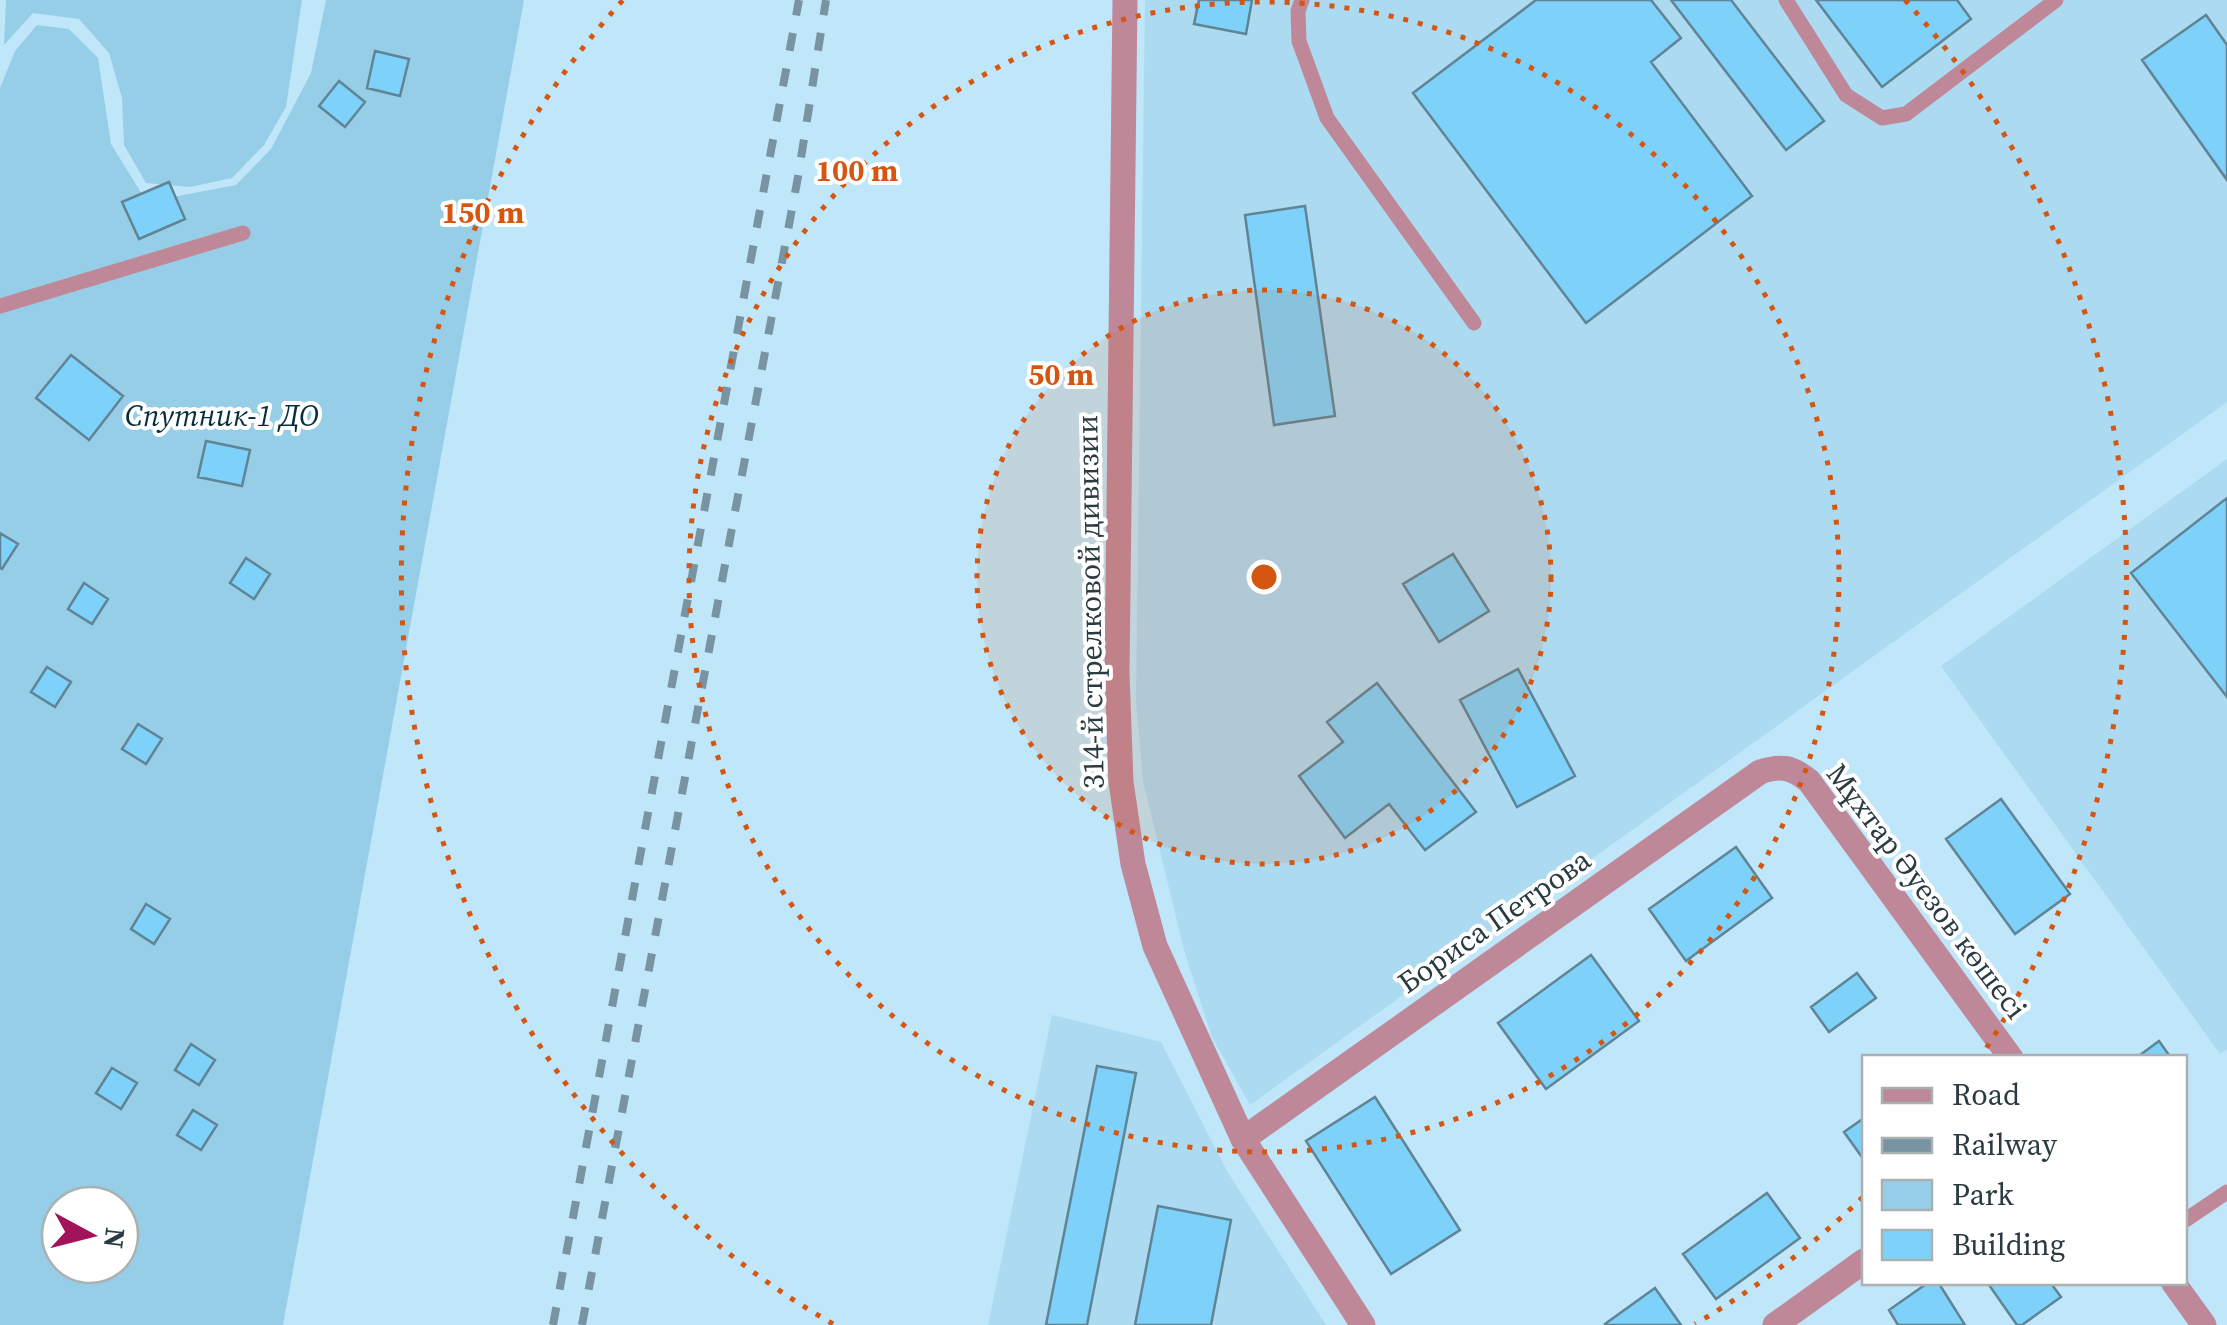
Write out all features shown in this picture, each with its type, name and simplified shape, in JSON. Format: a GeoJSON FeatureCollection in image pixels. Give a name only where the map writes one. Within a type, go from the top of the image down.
{"type":"FeatureCollection","features":[{"type":"Feature","properties":{"kind":"street","name":"314-й стрелковой дивизии"},"geometry":{"type":"LineString","coordinates":[[1126,0],[1117,674],[1122,782],[1133,864],[1155,946],[1242,1140],[1363,1325]]}},
{"type":"Feature","properties":{"kind":"street","name":"Бориса Петрова"},"geometry":{"type":"LineString","coordinates":[[1242,1140],[1760,772],[1788,767]]}},
{"type":"Feature","properties":{"kind":"street","name":"Мұхтар Әуезов көшесі"},"geometry":{"type":"LineString","coordinates":[[1788,767],[1809,782],[2008,1055]]}},
{"type":"Feature","properties":{"kind":"street"},"geometry":{"type":"LineString","coordinates":[[1776,1325],[1862,1262]]}},
{"type":"Feature","properties":{"kind":"street"},"geometry":{"type":"LineString","coordinates":[[2175,1285],[2204,1325]]}},
{"type":"Feature","properties":{"kind":"lane"},"geometry":{"type":"LineString","coordinates":[[1302,0],[1298,12],[1299,41],[1327,118],[1474,323]]}},
{"type":"Feature","properties":{"kind":"lane"},"geometry":{"type":"LineString","coordinates":[[1786,0],[1846,95],[1882,118],[1906,114],[2056,0]]}},
{"type":"Feature","properties":{"kind":"lane"},"geometry":{"type":"LineString","coordinates":[[0,306],[243,233]]}},
{"type":"Feature","properties":{"kind":"lane"},"geometry":{"type":"LineString","coordinates":[[2187,1219],[2227,1192]]}},
{"type":"Feature","properties":{"kind":"shaded area"},"geometry":{"type":"Polygon","coordinates":[[[1145,0],[2227,0],[2227,402],[1250,1105],[1212,1037],[1184,950],[1143,781],[1136,701],[1145,0]]]}},
{"type":"Feature","properties":{"kind":"shaded area"},"geometry":{"type":"Polygon","coordinates":[[[2227,459],[2227,1049],[2220,1054],[1941,666],[2227,459]]]}},
{"type":"Feature","properties":{"kind":"shaded area"},"geometry":{"type":"Polygon","coordinates":[[[1052,1015],[1161,1042],[1228,1173],[1326,1325],[988,1325],[1052,1015]]]}},
{"type":"Feature","properties":{"kind":"green space"},"geometry":{"type":"Polygon","coordinates":[[[6,0],[302,0],[286,107],[264,145],[232,178],[190,187],[146,183],[124,145],[122,98],[109,53],[79,19],[33,13],[4,45],[6,0]]]}},
{"type":"Feature","properties":{"kind":"green space","name":"Спутник-1 ДО"},"geometry":{"type":"Polygon","coordinates":[[[326,0],[524,0],[283,1325],[0,1325],[0,88],[15,51],[37,25],[69,29],[98,58],[111,144],[147,202],[236,185],[271,149],[311,73],[326,0]]]}},
{"type":"Feature","properties":{"kind":"building"},"geometry":{"type":"Polygon","coordinates":[[[1199,0],[1252,0],[1246,34],[1194,24],[1199,0]]]}},
{"type":"Feature","properties":{"kind":"building"},"geometry":{"type":"Polygon","coordinates":[[[1536,0],[1651,0],[1681,38],[1651,62],[1752,196],[1586,323],[1413,93],[1536,0]]]}},
{"type":"Feature","properties":{"kind":"building"},"geometry":{"type":"Polygon","coordinates":[[[1671,0],[1731,0],[1824,121],[1786,150],[1671,0]]]}},
{"type":"Feature","properties":{"kind":"building"},"geometry":{"type":"Polygon","coordinates":[[[1816,0],[1957,0],[1971,19],[1882,87],[1816,0]]]}},
{"type":"Feature","properties":{"kind":"building"},"geometry":{"type":"Polygon","coordinates":[[[2206,15],[2227,45],[2227,180],[2142,60],[2206,15]]]}},
{"type":"Feature","properties":{"kind":"building"},"geometry":{"type":"Polygon","coordinates":[[[375,51],[409,59],[400,96],[367,88],[375,51]]]}},
{"type":"Feature","properties":{"kind":"building"},"geometry":{"type":"Polygon","coordinates":[[[339,81],[365,102],[345,127],[319,106],[339,81]]]}},
{"type":"Feature","properties":{"kind":"building"},"geometry":{"type":"Polygon","coordinates":[[[169,182],[185,219],[139,239],[122,202],[169,182]]]}},
{"type":"Feature","properties":{"kind":"building"},"geometry":{"type":"Polygon","coordinates":[[[1305,206],[1335,416],[1274,425],[1245,215],[1305,206]]]}},
{"type":"Feature","properties":{"kind":"building"},"geometry":{"type":"Polygon","coordinates":[[[71,355],[123,396],[89,440],[36,398],[71,355]]]}},
{"type":"Feature","properties":{"kind":"building"},"geometry":{"type":"Polygon","coordinates":[[[206,441],[250,450],[242,486],[198,477],[206,441]]]}},
{"type":"Feature","properties":{"kind":"building"},"geometry":{"type":"Polygon","coordinates":[[[2227,498],[2227,697],[2131,573],[2227,498]]]}},
{"type":"Feature","properties":{"kind":"building"},"geometry":{"type":"Polygon","coordinates":[[[0,533],[18,544],[2,569],[0,568],[0,533]]]}},
{"type":"Feature","properties":{"kind":"building"},"geometry":{"type":"Polygon","coordinates":[[[1453,554],[1489,611],[1439,642],[1403,584],[1453,554]]]}},
{"type":"Feature","properties":{"kind":"building"},"geometry":{"type":"Polygon","coordinates":[[[246,558],[270,574],[254,599],[230,583],[246,558]]]}},
{"type":"Feature","properties":{"kind":"building"},"geometry":{"type":"Polygon","coordinates":[[[84,583],[108,599],[92,624],[68,609],[84,583]]]}},
{"type":"Feature","properties":{"kind":"building"},"geometry":{"type":"Polygon","coordinates":[[[47,667],[71,682],[55,707],[31,692],[47,667]]]}},
{"type":"Feature","properties":{"kind":"building"},"geometry":{"type":"Polygon","coordinates":[[[1518,669],[1575,776],[1517,807],[1460,700],[1518,669]]]}},
{"type":"Feature","properties":{"kind":"building"},"geometry":{"type":"Polygon","coordinates":[[[1377,683],[1476,812],[1425,850],[1389,804],[1345,838],[1299,776],[1343,742],[1327,722],[1377,683]]]}},
{"type":"Feature","properties":{"kind":"building"},"geometry":{"type":"Polygon","coordinates":[[[138,724],[162,739],[146,764],[122,749],[138,724]]]}},
{"type":"Feature","properties":{"kind":"building"},"geometry":{"type":"Polygon","coordinates":[[[2001,799],[2070,894],[2015,934],[1946,839],[2001,799]]]}},
{"type":"Feature","properties":{"kind":"building"},"geometry":{"type":"Polygon","coordinates":[[[1736,847],[1772,898],[1686,961],[1649,909],[1736,847]]]}},
{"type":"Feature","properties":{"kind":"building"},"geometry":{"type":"Polygon","coordinates":[[[146,904],[170,919],[154,944],[131,929],[146,904]]]}},
{"type":"Feature","properties":{"kind":"building"},"geometry":{"type":"Polygon","coordinates":[[[1591,955],[1639,1021],[1546,1089],[1498,1023],[1591,955]]]}},
{"type":"Feature","properties":{"kind":"building"},"geometry":{"type":"Polygon","coordinates":[[[1857,973],[1876,998],[1829,1032],[1811,1007],[1857,973]]]}},
{"type":"Feature","properties":{"kind":"building"},"geometry":{"type":"Polygon","coordinates":[[[2159,1041],[2169,1055],[2140,1055],[2159,1041]]]}},
{"type":"Feature","properties":{"kind":"building"},"geometry":{"type":"Polygon","coordinates":[[[191,1044],[215,1060],[199,1085],[175,1070],[191,1044]]]}},
{"type":"Feature","properties":{"kind":"building"},"geometry":{"type":"Polygon","coordinates":[[[1097,1066],[1136,1073],[1087,1325],[1046,1325],[1097,1066]]]}},
{"type":"Feature","properties":{"kind":"building"},"geometry":{"type":"Polygon","coordinates":[[[112,1068],[137,1083],[121,1109],[96,1093],[112,1068]]]}},
{"type":"Feature","properties":{"kind":"building"},"geometry":{"type":"Polygon","coordinates":[[[1375,1097],[1460,1230],[1391,1274],[1306,1141],[1375,1097]]]}},
{"type":"Feature","properties":{"kind":"building"},"geometry":{"type":"Polygon","coordinates":[[[193,1110],[217,1125],[201,1150],[177,1135],[193,1110]]]}},
{"type":"Feature","properties":{"kind":"building"},"geometry":{"type":"Polygon","coordinates":[[[1862,1119],[1862,1157],[1844,1132],[1862,1119]]]}},
{"type":"Feature","properties":{"kind":"building"},"geometry":{"type":"Polygon","coordinates":[[[1767,1193],[1800,1238],[1716,1299],[1683,1254],[1767,1193]]]}},
{"type":"Feature","properties":{"kind":"building"},"geometry":{"type":"Polygon","coordinates":[[[1158,1206],[1231,1220],[1211,1325],[1135,1325],[1158,1206]]]}},
{"type":"Feature","properties":{"kind":"building"},"geometry":{"type":"Polygon","coordinates":[[[1925,1285],[1940,1285],[1965,1325],[1898,1325],[1889,1310],[1925,1285]]]}},
{"type":"Feature","properties":{"kind":"building"},"geometry":{"type":"Polygon","coordinates":[[[1989,1285],[2052,1285],[2061,1297],[2017,1325],[1989,1285]]]}},
{"type":"Feature","properties":{"kind":"building"},"geometry":{"type":"Polygon","coordinates":[[[1655,1288],[1681,1325],[1605,1325],[1605,1324],[1655,1288]]]}},
{"type":"Feature","properties":{"kind":"railway"},"geometry":{"type":"LineString","coordinates":[[553,1325],[799,0]]}},
{"type":"Feature","properties":{"kind":"railway"},"geometry":{"type":"LineString","coordinates":[[582,1325],[798,177],[826,0]]}}]}
